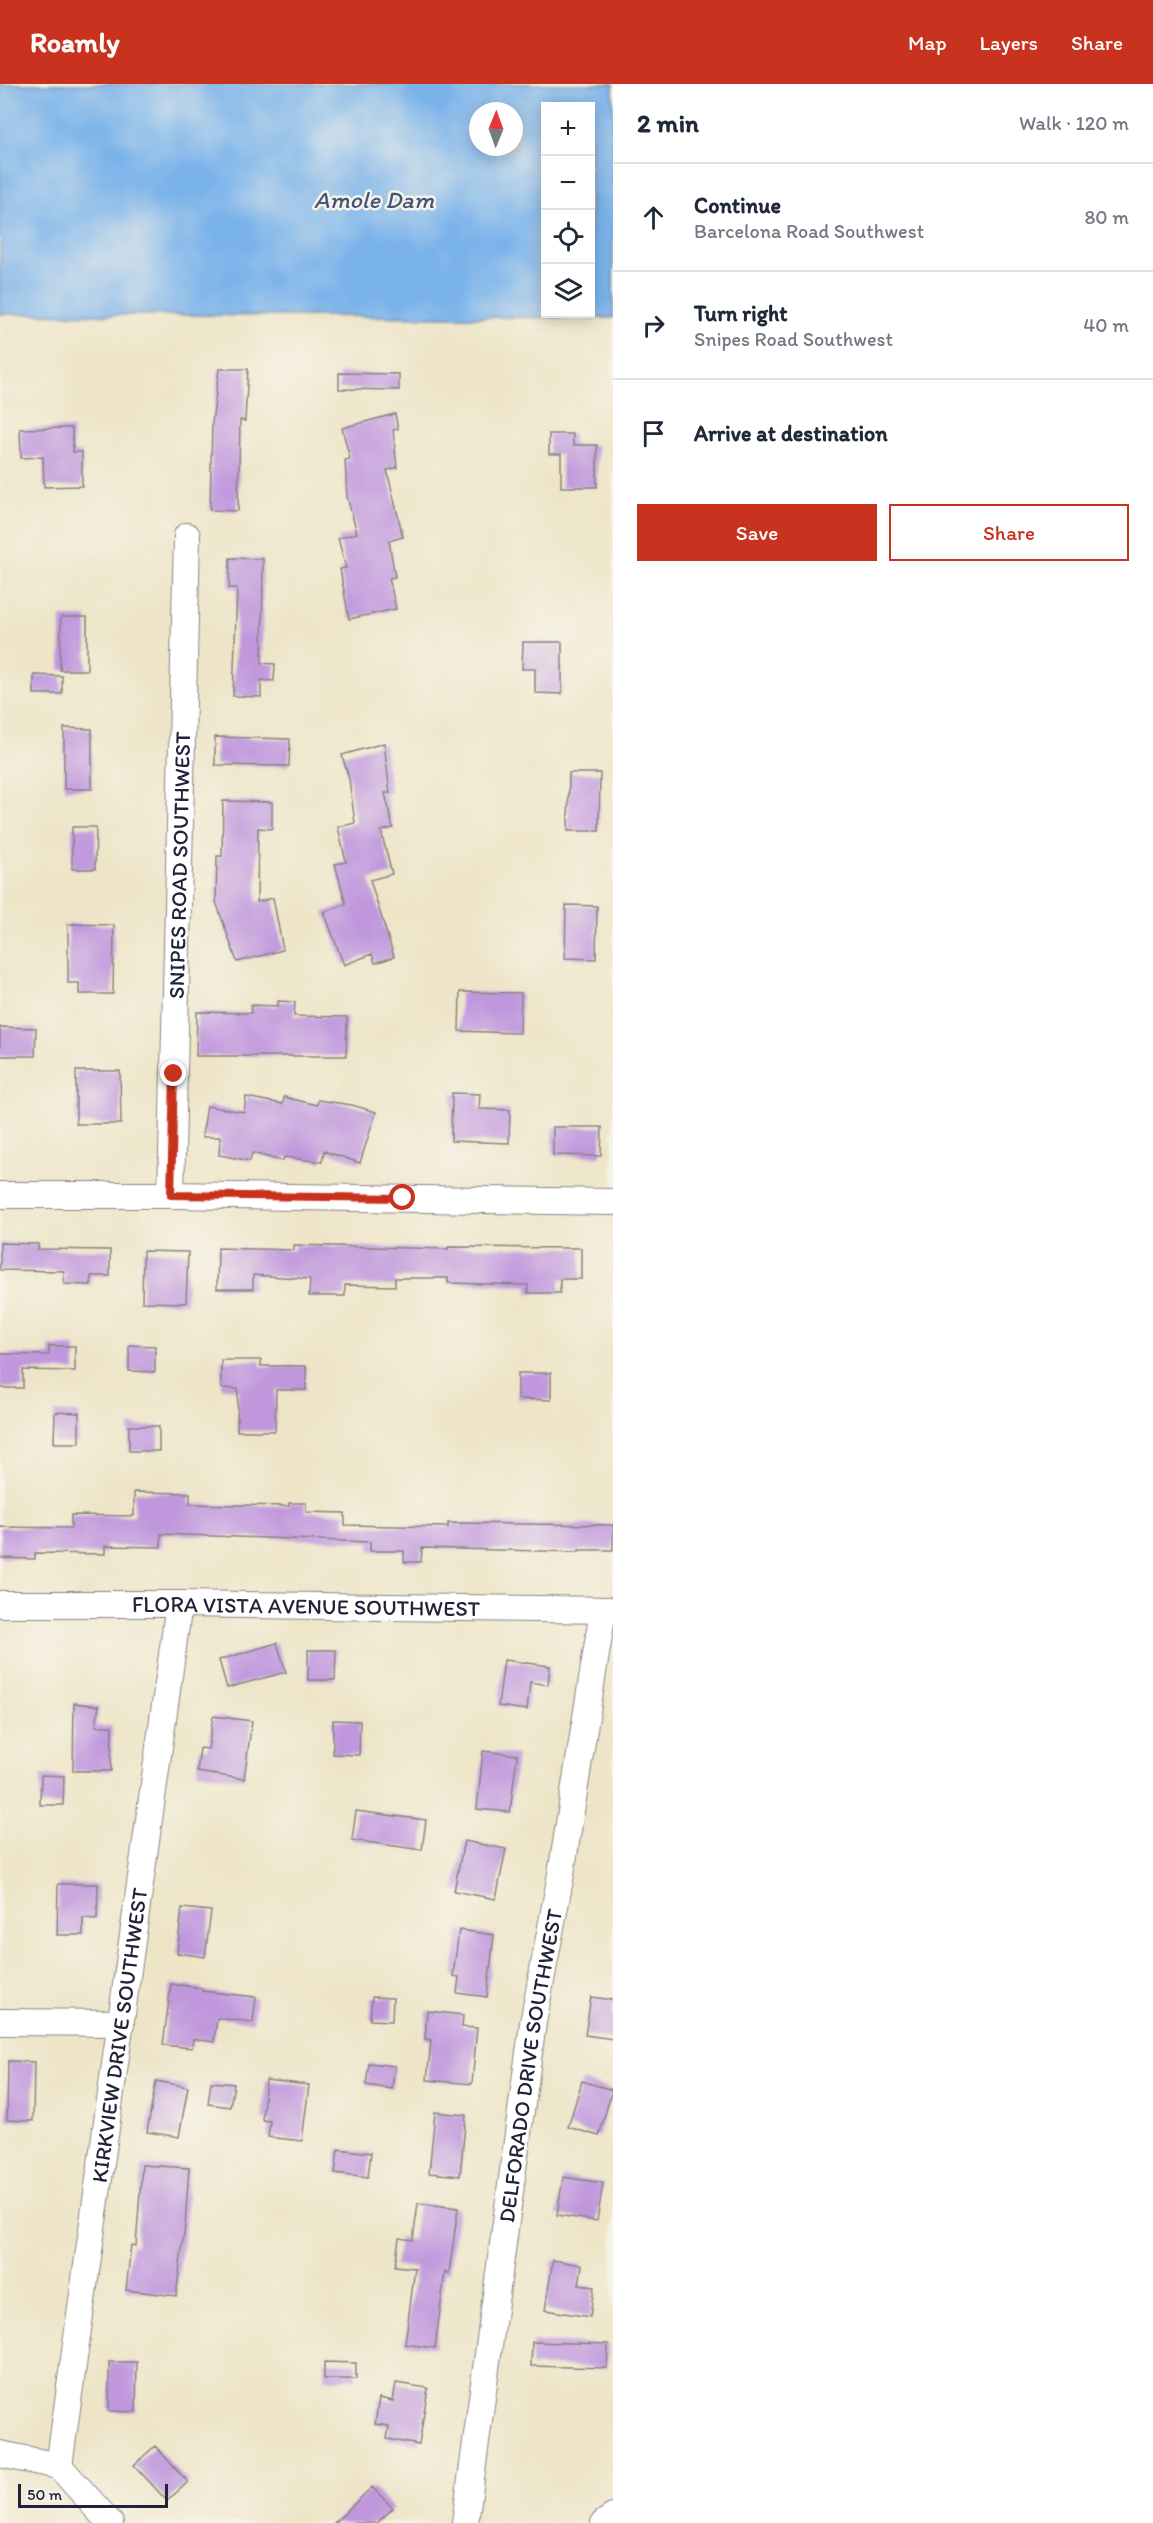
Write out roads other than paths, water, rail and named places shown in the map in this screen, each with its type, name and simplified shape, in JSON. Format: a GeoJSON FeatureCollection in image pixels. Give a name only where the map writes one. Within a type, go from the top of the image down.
{"type":"FeatureCollection","features":[{"type":"Feature","properties":{"kind":"street","name":"SNIPES ROAD SOUTHWEST"},"geometry":{"type":"LineString","coordinates":[[171,1195],[187,536]]}},
{"type":"Feature","properties":{"kind":"street"},"geometry":{"type":"LineString","coordinates":[[0,1195],[171,1195],[613,1202]]}},
{"type":"Feature","properties":{"kind":"street","name":"FLORA VISTA AVENUE SOUTHWEST"},"geometry":{"type":"LineString","coordinates":[[0,1604],[608,1610]]}},
{"type":"Feature","properties":{"kind":"street","name":"KIRKVIEW DRIVE SOUTHWEST"},"geometry":{"type":"LineString","coordinates":[[59,2466],[179,1604]]}},
{"type":"Feature","properties":{"kind":"street","name":"DELFORADO DRIVE SOUTHWEST"},"geometry":{"type":"LineString","coordinates":[[465,2523],[533,2023],[608,1610]]}},
{"type":"Feature","properties":{"kind":"street"},"geometry":{"type":"LineString","coordinates":[[0,2022],[121,2023]]}},
{"type":"Feature","properties":{"kind":"street"},"geometry":{"type":"LineString","coordinates":[[0,2454],[59,2466],[110,2523]]}},
{"type":"Feature","properties":{"kind":"street"},"geometry":{"type":"LineString","coordinates":[[604,2523],[613,2517]]}},
{"type":"Feature","properties":{"kind":"water","name":"Amole Dam"},"geometry":{"type":"Polygon","coordinates":[[[0,84],[613,84],[613,318],[595,318],[595,102],[541,102],[541,318],[0,314],[0,84]]]}}]}
